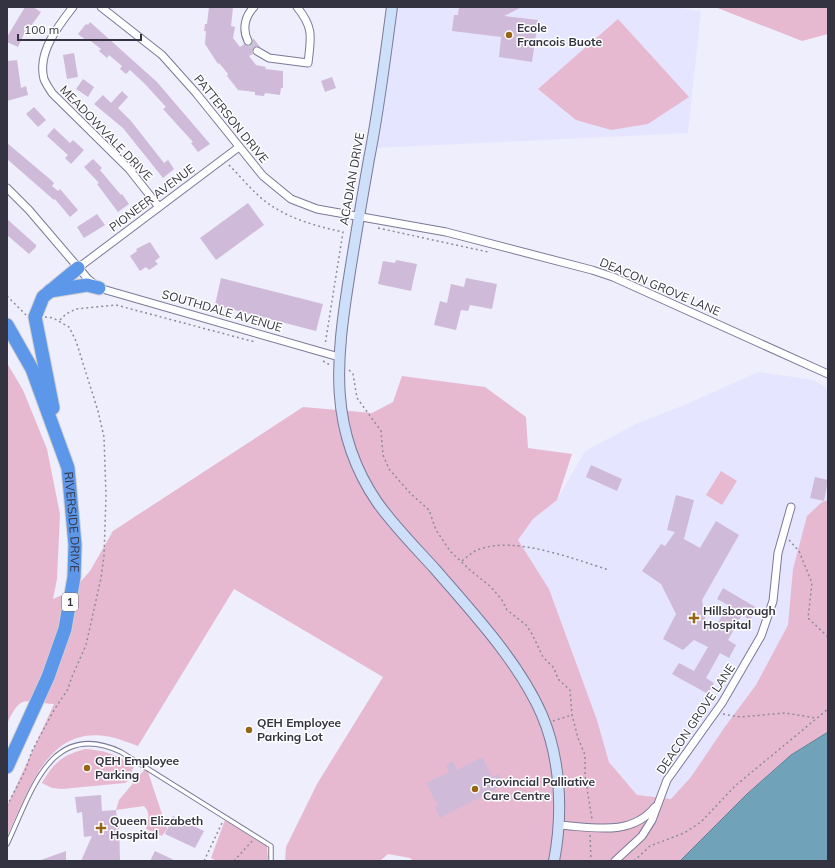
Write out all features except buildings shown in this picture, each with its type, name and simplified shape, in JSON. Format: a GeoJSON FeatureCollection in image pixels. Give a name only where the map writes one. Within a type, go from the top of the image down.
{"type":"FeatureCollection","features":[{"type":"Feature","properties":{"kind":"highway"},"geometry":{"type":"LineString","coordinates":[[55,428],[50,390],[36,330],[35,317],[42,297],[78,268]]}},
{"type":"Feature","properties":{"kind":"highway"},"geometry":{"type":"LineString","coordinates":[[49,291],[87,285],[99,288]]}},
{"type":"Feature","properties":{"kind":"highway","name":"RIVERSIDE DRIVE"},"geometry":{"type":"LineString","coordinates":[[7,325],[32,369],[55,428],[68,468],[73,508],[74,576],[65,630],[48,677],[7,767]]}},
{"type":"Feature","properties":{"kind":"street","name":"MEADOWVALE DRIVE"},"geometry":{"type":"LineString","coordinates":[[73,7],[47,48],[43,66],[44,79],[52,93],[129,169],[159,207]]}},
{"type":"Feature","properties":{"kind":"street","name":"PATTERSON DRIVE"},"geometry":{"type":"LineString","coordinates":[[101,7],[162,55],[201,99],[239,147],[272,185],[291,199],[316,209],[358,217]]}},
{"type":"Feature","properties":{"kind":"street"},"geometry":{"type":"LineString","coordinates":[[248,41],[245,35],[245,26],[249,12],[254,7]]}},
{"type":"Feature","properties":{"kind":"street"},"geometry":{"type":"LineString","coordinates":[[257,51],[269,58],[308,63],[311,30],[306,18],[297,7]]}},
{"type":"Feature","properties":{"kind":"street","name":"ACADIAN DRIVE"},"geometry":{"type":"LineString","coordinates":[[392,7],[370,158],[358,217],[341,329],[339,362],[340,404],[344,428],[351,449],[369,490],[386,515],[449,586],[510,661],[536,704],[551,742],[560,797],[559,824],[554,861]]}},
{"type":"Feature","properties":{"kind":"street","name":"PIONEER AVENUE"},"geometry":{"type":"LineString","coordinates":[[78,268],[239,147]]}},
{"type":"Feature","properties":{"kind":"street"},"geometry":{"type":"LineString","coordinates":[[7,188],[29,210],[78,268],[99,288]]}},
{"type":"Feature","properties":{"kind":"street","name":"DEACON GROVE LANE"},"geometry":{"type":"LineString","coordinates":[[358,217],[389,220],[446,232],[602,273],[828,374]]}},
{"type":"Feature","properties":{"kind":"street","name":"SOUTHDALE AVENUE"},"geometry":{"type":"LineString","coordinates":[[99,288],[339,362]]}},
{"type":"Feature","properties":{"kind":"street","name":"DEACON GROVE LANE"},"geometry":{"type":"LineString","coordinates":[[615,861],[642,836],[652,820],[667,780],[675,766],[715,713],[735,682],[764,628],[773,601],[778,553],[791,507]]}},
{"type":"Feature","properties":{"kind":"street","name":"DEACON GROVE LANE"},"geometry":{"type":"LineString","coordinates":[[559,824],[612,828],[628,826],[650,814],[659,802]]}},
{"type":"Feature","properties":{"kind":"lane"},"geometry":{"type":"LineString","coordinates":[[7,844],[47,764],[60,752],[80,744],[96,743],[108,746],[121,752],[271,846],[271,861]]}},
{"type":"Feature","properties":{"kind":"path"},"geometry":{"type":"LineString","coordinates":[[229,165],[265,201],[284,213],[318,226],[343,232],[324,351]]}},
{"type":"Feature","properties":{"kind":"path"},"geometry":{"type":"LineString","coordinates":[[374,228],[491,252]]}},
{"type":"Feature","properties":{"kind":"path"},"geometry":{"type":"LineString","coordinates":[[7,296],[27,316]]}},
{"type":"Feature","properties":{"kind":"path"},"geometry":{"type":"LineString","coordinates":[[60,321],[66,314],[76,309],[116,305],[261,343]]}},
{"type":"Feature","properties":{"kind":"path"},"geometry":{"type":"LineString","coordinates":[[323,358],[326,364],[339,362],[353,374],[357,398],[381,431],[383,455],[389,469],[411,494],[429,510],[441,538],[450,551],[491,587],[502,600],[507,610],[530,630],[543,657],[554,668],[558,679],[570,690],[572,715],[578,738],[585,755],[585,776],[592,821],[589,847],[591,861]]}},
{"type":"Feature","properties":{"kind":"path"},"geometry":{"type":"LineString","coordinates":[[784,534],[799,552],[810,574],[812,587],[808,602],[808,618],[828,637]]}},
{"type":"Feature","properties":{"kind":"path"},"geometry":{"type":"LineString","coordinates":[[462,561],[473,552],[488,547],[529,547],[560,554],[609,570]]}},
{"type":"Feature","properties":{"kind":"path"},"geometry":{"type":"LineString","coordinates":[[634,861],[650,846],[684,833],[701,822],[735,786],[765,763],[816,718],[828,710]]}},
{"type":"Feature","properties":{"kind":"path"},"geometry":{"type":"LineString","coordinates":[[715,713],[740,717],[785,713],[816,718]]}},
{"type":"Feature","properties":{"kind":"path"},"geometry":{"type":"LineString","coordinates":[[545,724],[572,715]]}},
{"type":"Feature","properties":{"kind":"path"},"geometry":{"type":"LineString","coordinates":[[204,861],[225,817]]}},
{"type":"Feature","properties":{"kind":"path"},"geometry":{"type":"LineString","coordinates":[[234,861],[257,837]]}},
{"type":"Feature","properties":{"kind":"shaded area"},"geometry":{"type":"Polygon","coordinates":[[[397,7],[671,7],[701,11],[688,133],[377,148],[397,7]]]}},
{"type":"Feature","properties":{"kind":"shaded area"},"geometry":{"type":"Polygon","coordinates":[[[715,7],[828,7],[828,34],[802,41],[715,7]]]}},
{"type":"Feature","properties":{"kind":"shaded area"},"geometry":{"type":"Polygon","coordinates":[[[618,19],[689,97],[648,124],[611,130],[576,120],[538,89],[618,19]]]}},
{"type":"Feature","properties":{"kind":"shaded area"},"geometry":{"type":"Polygon","coordinates":[[[7,363],[23,390],[47,449],[60,514],[57,579],[53,599],[73,590],[90,571],[113,531],[303,407],[372,413],[393,402],[402,376],[485,387],[526,417],[528,448],[572,454],[557,500],[533,519],[518,540],[549,589],[597,720],[609,762],[637,795],[671,799],[691,777],[724,728],[756,685],[788,625],[793,569],[807,516],[822,502],[828,500],[828,732],[791,755],[747,794],[680,861],[413,861],[410,858],[388,854],[380,861],[285,861],[286,847],[317,784],[383,677],[234,589],[138,746],[111,737],[89,735],[71,740],[56,751],[43,765],[33,782],[7,836],[7,806],[54,704],[30,701],[21,703],[16,707],[7,724],[7,363]]]}},
{"type":"Feature","properties":{"kind":"shaded area","name":"Hillsborough Hospital"},"geometry":{"type":"Polygon","coordinates":[[[758,372],[814,380],[828,389],[828,725],[700,831],[637,795],[609,762],[597,720],[549,589],[518,540],[533,519],[557,500],[585,451],[636,424],[687,404],[758,372]]]}},
{"type":"Feature","properties":{"kind":"shaded area"},"geometry":{"type":"Polygon","coordinates":[[[721,471],[737,481],[722,505],[706,495],[721,471]]]}},
{"type":"Feature","properties":{"kind":"shaded area"},"geometry":{"type":"Polygon","coordinates":[[[828,732],[828,861],[680,861],[747,794],[791,755],[828,732]]]}},
{"type":"Feature","properties":{"kind":"shaded area"},"geometry":{"type":"Polygon","coordinates":[[[85,749],[111,754],[134,766],[128,781],[125,783],[62,789],[52,788],[42,783],[60,760],[85,749]]]}},
{"type":"Feature","properties":{"kind":"shaded area"},"geometry":{"type":"Polygon","coordinates":[[[145,769],[148,772],[167,829],[162,836],[146,829],[148,811],[144,806],[116,810],[119,800],[145,769]]]}},
{"type":"Feature","properties":{"kind":"shaded area"},"geometry":{"type":"Polygon","coordinates":[[[225,820],[267,846],[268,861],[217,861],[211,858],[225,820]]]}},
{"type":"Feature","properties":{"kind":"tunnel"},"geometry":{"type":"LineString","coordinates":[[248,41],[257,51]]}},
{"type":"Feature","properties":{"kind":"place","name":"Ecole Francois Buote"},"geometry":{"type":"Point","coordinates":[509,35]}},
{"type":"Feature","properties":{"kind":"place","name":"Hillsborough Hospital"},"geometry":{"type":"Point","coordinates":[694,618]}},
{"type":"Feature","properties":{"kind":"place","name":"QEH Employee Parking Lot"},"geometry":{"type":"Point","coordinates":[249,730]}},
{"type":"Feature","properties":{"kind":"place","name":"QEH Employee Parking"},"geometry":{"type":"Point","coordinates":[87,768]}},
{"type":"Feature","properties":{"kind":"place","name":"Provincial Palliative Care Centre"},"geometry":{"type":"Point","coordinates":[475,789]}},
{"type":"Feature","properties":{"kind":"place","name":"Queen Elizabeth Hospital"},"geometry":{"type":"Point","coordinates":[101,828]}}]}
